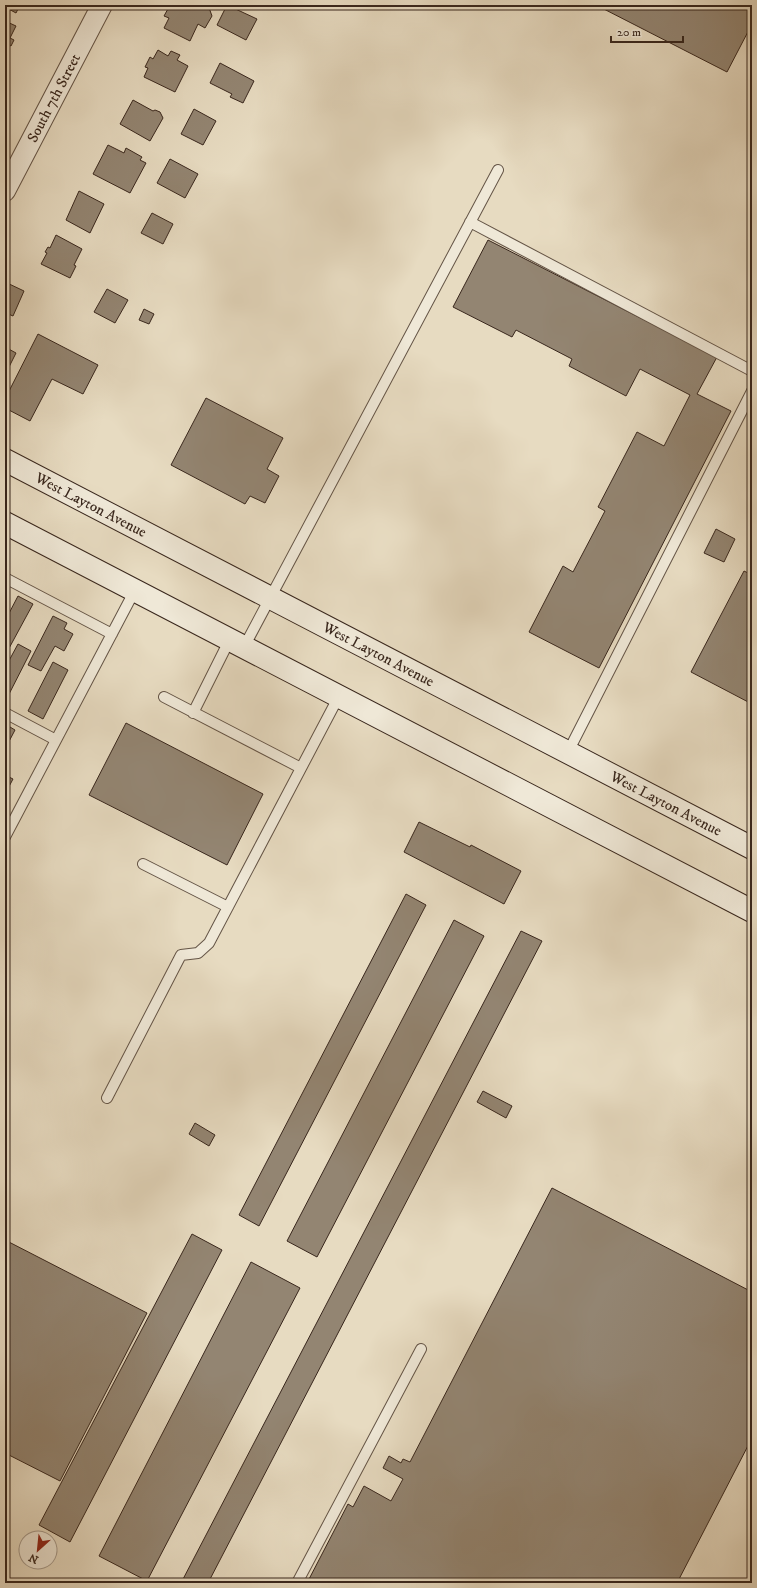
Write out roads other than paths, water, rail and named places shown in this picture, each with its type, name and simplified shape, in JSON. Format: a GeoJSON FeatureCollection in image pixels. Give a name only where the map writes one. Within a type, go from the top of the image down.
{"type":"FeatureCollection","features":[{"type":"Feature","properties":{"kind":"main road","name":"West Layton Avenue"},"geometry":{"type":"LineString","coordinates":[[5,460],[752,848]]}},
{"type":"Feature","properties":{"kind":"main road"},"geometry":{"type":"LineString","coordinates":[[5,523],[752,911]]}},
{"type":"Feature","properties":{"kind":"street","name":"South 7th Street"},"geometry":{"type":"LineString","coordinates":[[5,191],[102,5]]}},
{"type":"Feature","properties":{"kind":"lane"},"geometry":{"type":"LineString","coordinates":[[193,713],[237,643],[271,598],[498,170]]}},
{"type":"Feature","properties":{"kind":"lane"},"geometry":{"type":"LineString","coordinates":[[470,222],[752,371]]}},
{"type":"Feature","properties":{"kind":"lane"},"geometry":{"type":"LineString","coordinates":[[568,752],[752,391]]}},
{"type":"Feature","properties":{"kind":"lane"},"geometry":{"type":"LineString","coordinates":[[5,578],[112,634]]}},
{"type":"Feature","properties":{"kind":"lane"},"geometry":{"type":"LineString","coordinates":[[5,837],[135,590]]}},
{"type":"Feature","properties":{"kind":"lane"},"geometry":{"type":"LineString","coordinates":[[107,1098],[181,955],[198,953],[209,943],[339,696]]}},
{"type":"Feature","properties":{"kind":"lane"},"geometry":{"type":"LineString","coordinates":[[164,697],[302,768]]}},
{"type":"Feature","properties":{"kind":"lane"},"geometry":{"type":"LineString","coordinates":[[5,713],[56,740]]}},
{"type":"Feature","properties":{"kind":"lane"},"geometry":{"type":"LineString","coordinates":[[143,864],[228,907]]}},
{"type":"Feature","properties":{"kind":"lane"},"geometry":{"type":"LineString","coordinates":[[297,1583],[421,1349]]}}]}
